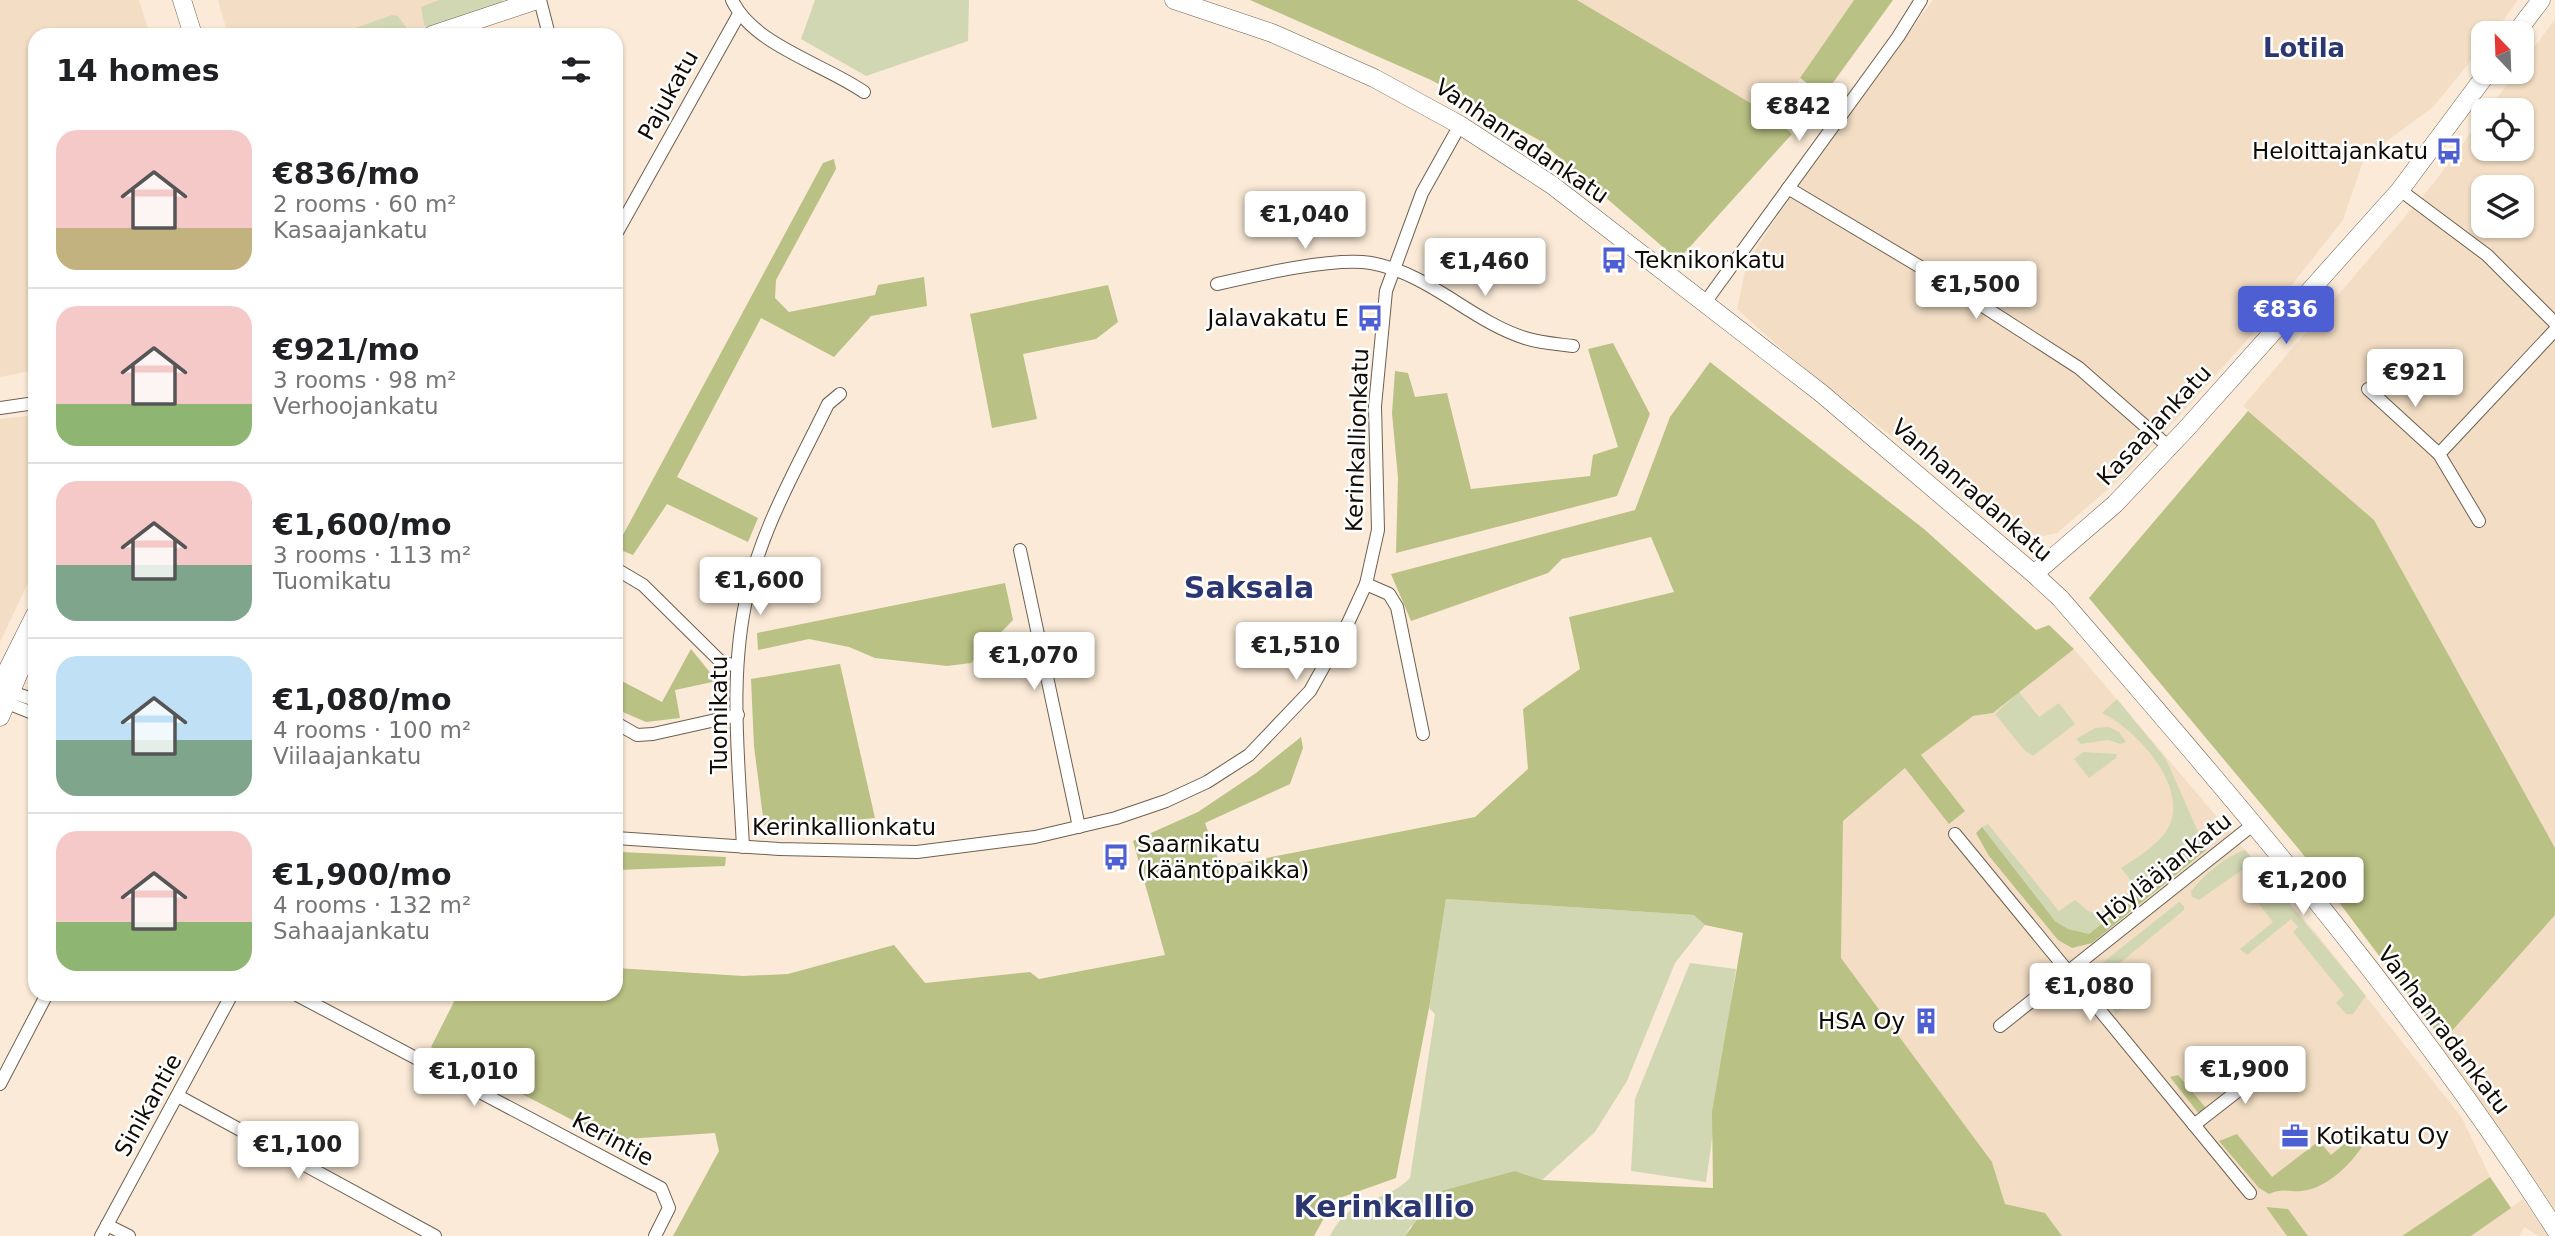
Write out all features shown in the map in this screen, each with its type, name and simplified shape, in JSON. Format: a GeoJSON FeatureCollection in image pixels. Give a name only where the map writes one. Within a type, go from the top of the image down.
{"type":"FeatureCollection","features":[{"type":"Feature","properties":{"kind":"street"},"geometry":{"type":"LineString","coordinates":[[182,0],[191,28]]}},
{"type":"Feature","properties":{"kind":"street"},"geometry":{"type":"LineString","coordinates":[[453,28],[539,0],[547,28]]}},
{"type":"Feature","properties":{"kind":"street"},"geometry":{"type":"LineString","coordinates":[[732,0],[739,14],[765,36],[864,92]]}},
{"type":"Feature","properties":{"kind":"street","name":"Vanhanradankatu"},"geometry":{"type":"LineString","coordinates":[[1174,0],[1302,45],[1395,89],[1460,125],[1552,185],[1821,393],[2034,574],[2060,598],[2255,823],[2477,1112],[2555,1230]]}},
{"type":"Feature","properties":{"kind":"street"},"geometry":{"type":"LineString","coordinates":[[1704,304],[1898,37],[1921,0]]}},
{"type":"Feature","properties":{"kind":"street"},"geometry":{"type":"LineString","coordinates":[[2525,21],[2541,0]]}},
{"type":"Feature","properties":{"kind":"street","name":"Pajukatu"},"geometry":{"type":"LineString","coordinates":[[623,221],[739,14]]}},
{"type":"Feature","properties":{"kind":"street","name":"Kasaajankatu"},"geometry":{"type":"LineString","coordinates":[[2034,574],[2115,503],[2169,447],[2400,190],[2479,84]]}},
{"type":"Feature","properties":{"kind":"street","name":"Kerinkallionkatu"},"geometry":{"type":"LineString","coordinates":[[623,838],[743,847],[917,852],[1035,837],[1167,801],[1207,782],[1249,755],[1310,691],[1348,623],[1366,584],[1378,530],[1375,406],[1387,291],[1422,192],[1460,125]]}},
{"type":"Feature","properties":{"kind":"street"},"geometry":{"type":"LineString","coordinates":[[1788,188],[1944,281],[2079,368],[2169,447]]}},
{"type":"Feature","properties":{"kind":"street"},"geometry":{"type":"LineString","coordinates":[[2400,190],[2487,255],[2555,323]]}},
{"type":"Feature","properties":{"kind":"street"},"geometry":{"type":"LineString","coordinates":[[1217,284],[1360,262],[1393,269],[1512,332],[1538,341],[1573,346]]}},
{"type":"Feature","properties":{"kind":"street"},"geometry":{"type":"LineString","coordinates":[[2439,454],[2555,330]]}},
{"type":"Feature","properties":{"kind":"street"},"geometry":{"type":"LineString","coordinates":[[2368,389],[2439,454],[2479,521]]}},
{"type":"Feature","properties":{"kind":"street","name":"Tuomikatu"},"geometry":{"type":"LineString","coordinates":[[743,847],[737,666],[748,589],[773,518],[828,404],[840,394]]}},
{"type":"Feature","properties":{"kind":"street"},"geometry":{"type":"LineString","coordinates":[[0,408],[28,404]]}},
{"type":"Feature","properties":{"kind":"street"},"geometry":{"type":"LineString","coordinates":[[1020,550],[1079,827]]}},
{"type":"Feature","properties":{"kind":"street"},"geometry":{"type":"LineString","coordinates":[[623,573],[643,585],[721,662],[737,666]]}},
{"type":"Feature","properties":{"kind":"street"},"geometry":{"type":"LineString","coordinates":[[1366,584],[1389,594],[1397,607],[1423,734]]}},
{"type":"Feature","properties":{"kind":"street"},"geometry":{"type":"LineString","coordinates":[[3,698],[28,633]]}},
{"type":"Feature","properties":{"kind":"street"},"geometry":{"type":"LineString","coordinates":[[3,698],[28,649]]}},
{"type":"Feature","properties":{"kind":"street"},"geometry":{"type":"LineString","coordinates":[[3,698],[28,700]]}},
{"type":"Feature","properties":{"kind":"street"},"geometry":{"type":"LineString","coordinates":[[3,698],[28,710]]}},
{"type":"Feature","properties":{"kind":"street"},"geometry":{"type":"LineString","coordinates":[[623,727],[637,735],[653,734],[738,715]]}},
{"type":"Feature","properties":{"kind":"street","name":"Höylääjankatu"},"geometry":{"type":"LineString","coordinates":[[2000,1026],[2255,823]]}},
{"type":"Feature","properties":{"kind":"street"},"geometry":{"type":"LineString","coordinates":[[1955,834],[2250,1193]]}},
{"type":"Feature","properties":{"kind":"street"},"geometry":{"type":"LineString","coordinates":[[0,1084],[43,1001]]}},
{"type":"Feature","properties":{"kind":"street","name":"Sinikantie"},"geometry":{"type":"LineString","coordinates":[[104,1230],[228,1001]]}},
{"type":"Feature","properties":{"kind":"street","name":"Kerintie"},"geometry":{"type":"LineString","coordinates":[[308,1001],[661,1188],[668,1202],[666,1217],[655,1236]]}},
{"type":"Feature","properties":{"kind":"street"},"geometry":{"type":"LineString","coordinates":[[2194,1125],[2276,1061]]}},
{"type":"Feature","properties":{"kind":"street"},"geometry":{"type":"LineString","coordinates":[[178,1096],[435,1236]]}},
{"type":"Feature","properties":{"kind":"street"},"geometry":{"type":"LineString","coordinates":[[104,1230],[129,1236]]}},
{"type":"Feature","properties":{"kind":"shaded area"},"geometry":{"type":"Polygon","coordinates":[[[0,0],[139,0],[148,28],[28,28],[28,371],[0,377],[0,0]]]}},
{"type":"Feature","properties":{"kind":"shaded area"},"geometry":{"type":"Polygon","coordinates":[[[218,0],[506,0],[424,28],[226,28],[218,0]]]}},
{"type":"Feature","properties":{"kind":"shaded area"},"geometry":{"type":"Polygon","coordinates":[[[1577,0],[1854,0],[1774,117],[1577,0]]]}},
{"type":"Feature","properties":{"kind":"shaded area"},"geometry":{"type":"Polygon","coordinates":[[[1933,0],[2518,0],[2503,21],[2471,21],[2471,61],[2433,107],[2364,158],[2343,220],[2257,329],[2179,416],[2127,473],[2057,533],[2026,540],[1797,363],[1737,309],[1747,262],[1821,151],[1933,0]]]}},
{"type":"Feature","properties":{"kind":"shaded area"},"geometry":{"type":"Polygon","coordinates":[[[2555,19],[2555,848],[2374,520],[2243,406],[2433,184],[2471,132],[2471,161],[2534,161],[2534,98],[2497,98],[2507,84],[2534,84],[2534,48],[2555,19]]]}},
{"type":"Feature","properties":{"kind":"shaded area"},"geometry":{"type":"Polygon","coordinates":[[[28,416],[28,583],[0,642],[0,419],[28,416]]]}},
{"type":"Feature","properties":{"kind":"shaded area"},"geometry":{"type":"Polygon","coordinates":[[[2074,649],[2321,939],[2462,1118],[2490,1177],[2402,1236],[2308,1236],[2288,1209],[2267,1207],[2287,1236],[2062,1236],[2045,1213],[2005,1204],[1992,1162],[1841,958],[1843,821],[1905,768],[1949,823],[1965,811],[1921,755],[1973,716],[1993,713],[2074,649]]]}},
{"type":"Feature","properties":{"kind":"shaded area"},"geometry":{"type":"Polygon","coordinates":[[[2555,915],[2555,1217],[2436,1049],[2555,915]]]}},
{"type":"Feature","properties":{"kind":"shaded area"},"geometry":{"type":"Polygon","coordinates":[[[2523,1199],[2548,1236],[2539,1236],[2524,1227],[2520,1236],[2471,1236],[2523,1199]]]}},
{"type":"Feature","properties":{"kind":"green space"},"geometry":{"type":"Polygon","coordinates":[[[439,0],[502,0],[500,5],[429,27],[424,25],[421,7],[439,0]]]}},
{"type":"Feature","properties":{"kind":"green space"},"geometry":{"type":"Polygon","coordinates":[[[815,0],[969,0],[968,41],[866,76],[801,39],[815,0]]]}},
{"type":"Feature","properties":{"kind":"green space"},"geometry":{"type":"Polygon","coordinates":[[[1250,0],[1577,0],[1774,117],[1792,134],[1678,260],[1539,140],[1431,80],[1250,0]]]}},
{"type":"Feature","properties":{"kind":"green space"},"geometry":{"type":"Polygon","coordinates":[[[1854,0],[1893,0],[1824,95],[1800,78],[1854,0]]]}},
{"type":"Feature","properties":{"kind":"green space"},"geometry":{"type":"Polygon","coordinates":[[[392,15],[398,16],[406,27],[406,28],[356,28],[392,15]]]}},
{"type":"Feature","properties":{"kind":"green space"},"geometry":{"type":"Polygon","coordinates":[[[834,159],[836,169],[776,280],[775,298],[789,312],[875,295],[878,285],[924,277],[927,306],[871,316],[834,357],[761,318],[677,477],[758,518],[748,542],[667,504],[633,555],[623,551],[623,535],[823,163],[834,159]]]}},
{"type":"Feature","properties":{"kind":"green space"},"geometry":{"type":"Polygon","coordinates":[[[1108,285],[1118,322],[1096,339],[1023,354],[1037,419],[992,428],[970,314],[1108,285]]]}},
{"type":"Feature","properties":{"kind":"green space"},"geometry":{"type":"Polygon","coordinates":[[[1613,343],[1650,414],[1617,496],[1396,553],[1398,478],[1392,413],[1395,371],[1408,373],[1415,397],[1447,393],[1471,489],[1590,476],[1593,455],[1618,447],[1588,349],[1613,343]]]}},
{"type":"Feature","properties":{"kind":"green space"},"geometry":{"type":"Polygon","coordinates":[[[1710,362],[1924,529],[2036,630],[2049,625],[2074,649],[1993,713],[1973,716],[1921,755],[1965,811],[1949,824],[1905,768],[1843,821],[1841,958],[1992,1162],[2005,1204],[2045,1213],[2062,1236],[1405,1236],[1438,1192],[1515,1171],[1542,1180],[1713,1188],[1712,1112],[1743,933],[1705,925],[1694,915],[1446,899],[1429,1008],[1396,1178],[1334,1200],[1314,1236],[673,1236],[719,1151],[715,1133],[611,1140],[431,1047],[454,1001],[623,1001],[623,968],[743,976],[788,974],[894,945],[925,983],[1030,972],[1039,979],[1165,955],[1133,841],[1198,812],[1256,773],[1301,737],[1303,748],[1290,784],[1205,823],[1221,867],[1475,817],[1528,769],[1523,709],[1580,669],[1569,617],[1674,592],[1651,537],[1562,559],[1548,573],[1411,621],[1391,574],[1635,510],[1670,417],[1710,362]]]}},
{"type":"Feature","properties":{"kind":"green space"},"geometry":{"type":"Polygon","coordinates":[[[2248,411],[2374,520],[2555,848],[2555,915],[2443,1041],[2302,853],[2089,598],[2248,411]]]}},
{"type":"Feature","properties":{"kind":"green space"},"geometry":{"type":"Polygon","coordinates":[[[1005,583],[1013,620],[971,663],[947,666],[875,658],[849,647],[809,639],[758,650],[757,633],[1005,583]]]}},
{"type":"Feature","properties":{"kind":"green space"},"geometry":{"type":"Polygon","coordinates":[[[691,649],[717,681],[675,690],[680,718],[646,722],[623,712],[623,682],[662,702],[691,649]]]}},
{"type":"Feature","properties":{"kind":"green space"},"geometry":{"type":"Polygon","coordinates":[[[840,664],[875,818],[779,827],[764,825],[754,746],[751,679],[840,664]]]}},
{"type":"Feature","properties":{"kind":"green space"},"geometry":{"type":"Polygon","coordinates":[[[2019,692],[2039,717],[2059,703],[2075,724],[2033,756],[2025,751],[1995,714],[2019,692]]]}},
{"type":"Feature","properties":{"kind":"green space"},"geometry":{"type":"Polygon","coordinates":[[[2117,699],[2166,759],[2203,843],[2089,934],[2068,929],[2055,921],[1982,827],[1988,824],[2059,911],[2075,900],[2088,911],[2099,914],[2136,887],[2121,868],[2163,836],[2173,814],[2172,797],[2157,762],[2144,746],[2116,721],[2102,713],[2117,699]]]}},
{"type":"Feature","properties":{"kind":"green space"},"geometry":{"type":"Polygon","coordinates":[[[2109,727],[2119,732],[2126,742],[2121,744],[2108,740],[2081,744],[2076,739],[2095,728],[2109,727]]]}},
{"type":"Feature","properties":{"kind":"green space"},"geometry":{"type":"Polygon","coordinates":[[[2083,752],[2117,754],[2116,758],[2089,778],[2074,759],[2083,752]]]}},
{"type":"Feature","properties":{"kind":"green space"},"geometry":{"type":"Polygon","coordinates":[[[1982,827],[2055,921],[2068,929],[2089,934],[2203,843],[2206,850],[2092,943],[2072,948],[2058,940],[1989,856],[1976,833],[1982,827]]]}},
{"type":"Feature","properties":{"kind":"green space"},"geometry":{"type":"Polygon","coordinates":[[[2245,850],[2366,996],[2353,1014],[2346,1014],[2336,1003],[2344,995],[2293,932],[2298,927],[2291,919],[2247,955],[2240,949],[2273,922],[2251,894],[2258,886],[2242,870],[2199,900],[2192,897],[2191,891],[2209,872],[2245,850]]]}},
{"type":"Feature","properties":{"kind":"green space"},"geometry":{"type":"Polygon","coordinates":[[[623,852],[726,857],[725,866],[623,870],[623,852]]]}},
{"type":"Feature","properties":{"kind":"green space"},"geometry":{"type":"Polygon","coordinates":[[[1446,899],[1695,915],[1705,925],[1675,963],[1627,1081],[1595,1132],[1542,1180],[1515,1171],[1410,1227],[1405,1236],[1330,1236],[1348,1212],[1399,1187],[1410,1178],[1435,1014],[1429,1008],[1446,899]]]}},
{"type":"Feature","properties":{"kind":"green space"},"geometry":{"type":"Polygon","coordinates":[[[2179,902],[2184,906],[2184,910],[2109,972],[2129,1004],[2116,1014],[2100,985],[2101,964],[2179,902]]]}},
{"type":"Feature","properties":{"kind":"green space"},"geometry":{"type":"Polygon","coordinates":[[[1690,963],[1736,969],[1706,1182],[1631,1171],[1635,1099],[1690,963]]]}},
{"type":"Feature","properties":{"kind":"green space"},"geometry":{"type":"Polygon","coordinates":[[[2178,1075],[2206,1108],[2200,1115],[2170,1077],[2178,1075]]]}},
{"type":"Feature","properties":{"kind":"green space"},"geometry":{"type":"Polygon","coordinates":[[[2359,1132],[2366,1140],[2347,1165],[2330,1180],[2311,1189],[2269,1194],[2259,1188],[2219,1141],[2237,1134],[2272,1177],[2319,1141],[2331,1155],[2359,1132]]]}},
{"type":"Feature","properties":{"kind":"green space"},"geometry":{"type":"Polygon","coordinates":[[[2490,1177],[2511,1208],[2471,1236],[2402,1236],[2490,1177]]]}},
{"type":"Feature","properties":{"kind":"green space"},"geometry":{"type":"Polygon","coordinates":[[[2266,1207],[2288,1209],[2308,1236],[2287,1236],[2266,1207]]]}},
{"type":"Feature","properties":{"kind":"place","name":"Heloittajankatu"},"geometry":{"type":"Point","coordinates":[2449,151]}},
{"type":"Feature","properties":{"kind":"place","name":"Teknikonkatu"},"geometry":{"type":"Point","coordinates":[1614,260]}},
{"type":"Feature","properties":{"kind":"place","name":"Jalavakatu E"},"geometry":{"type":"Point","coordinates":[1370,318]}},
{"type":"Feature","properties":{"kind":"place","name":"Saarnikatu (kääntöpaikka)"},"geometry":{"type":"Point","coordinates":[1116,857]}},
{"type":"Feature","properties":{"kind":"place","name":"HSA Oy"},"geometry":{"type":"Point","coordinates":[1926,1021]}},
{"type":"Feature","properties":{"kind":"place","name":"Kotikatu Oy"},"geometry":{"type":"Point","coordinates":[2295,1136]}},
{"type":"Feature","properties":{"kind":"district","name":"Lotila"},"geometry":{"type":"Point","coordinates":[2304,48]}},
{"type":"Feature","properties":{"kind":"district","name":"Saksala"},"geometry":{"type":"Point","coordinates":[1249,587]}},
{"type":"Feature","properties":{"kind":"district","name":"Kerinkallio"},"geometry":{"type":"Point","coordinates":[1384,1206]}}]}
